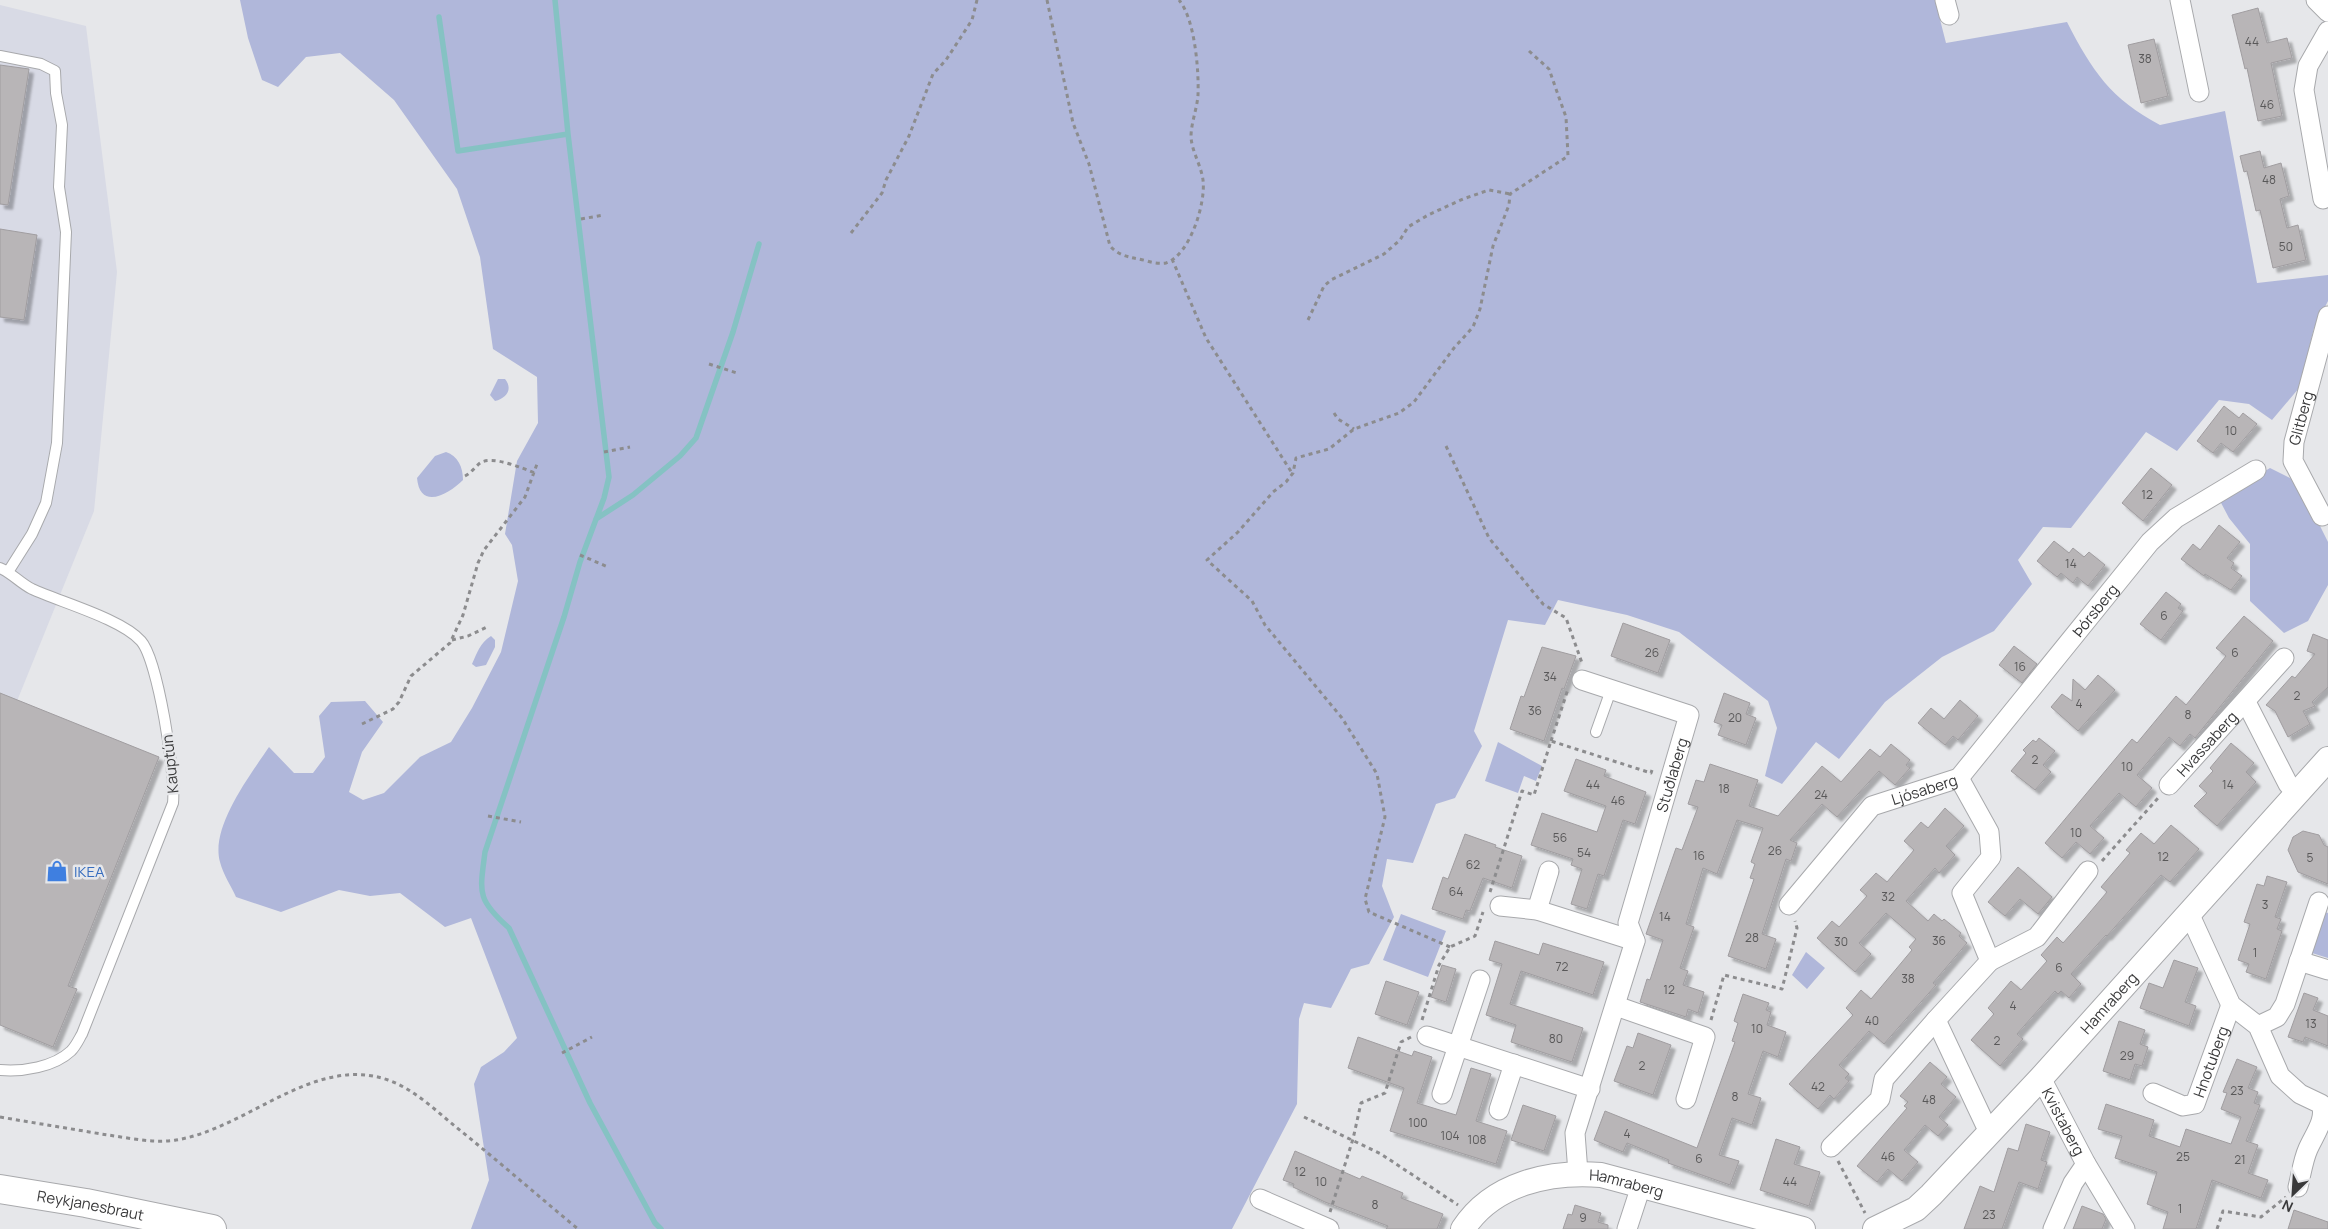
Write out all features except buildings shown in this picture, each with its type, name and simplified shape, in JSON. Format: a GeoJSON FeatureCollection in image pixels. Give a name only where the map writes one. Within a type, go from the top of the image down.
{"type":"FeatureCollection","features":[{"type":"Feature","properties":{"kind":"highway","name":"Reykjanesbraut"},"geometry":{"type":"LineString","coordinates":[[0,1189],[86,1203],[212,1229]]}},
{"type":"Feature","properties":{"kind":"street"},"geometry":{"type":"LineString","coordinates":[[2180,0],[2199,92]]}},
{"type":"Feature","properties":{"kind":"street"},"geometry":{"type":"LineString","coordinates":[[2316,0],[2328,12]]}},
{"type":"Feature","properties":{"kind":"street"},"geometry":{"type":"LineString","coordinates":[[2323,199],[2304,90],[2308,66],[2328,31]]}},
{"type":"Feature","properties":{"kind":"street","name":"Glitberg"},"geometry":{"type":"LineString","coordinates":[[2322,516],[2293,461],[2294,442],[2328,316]]}},
{"type":"Feature","properties":{"kind":"street","name":"Þórsberg"},"geometry":{"type":"LineString","coordinates":[[1959,778],[2150,542],[2176,518],[2256,470]]}},
{"type":"Feature","properties":{"kind":"street","name":"Hvassaberg"},"geometry":{"type":"LineString","coordinates":[[2169,785],[2284,658]]}},
{"type":"Feature","properties":{"kind":"street","name":"Stuðlaberg"},"geometry":{"type":"LineString","coordinates":[[1576,681],[1689,715],[1628,923],[1635,941],[1575,1133],[1578,1173]]}},
{"type":"Feature","properties":{"kind":"street","name":"Hvassaberg"},"geometry":{"type":"LineString","coordinates":[[2246,702],[2288,784],[2296,794]]}},
{"type":"Feature","properties":{"kind":"street","name":"Hamraberg"},"geometry":{"type":"LineString","coordinates":[[1872,1225],[1916,1209],[2041,1078],[2328,759]]}},
{"type":"Feature","properties":{"kind":"street","name":"Ljósaberg"},"geometry":{"type":"LineString","coordinates":[[1789,905],[1872,806],[1959,778],[1989,832],[1991,858],[1962,893],[1990,961]]}},
{"type":"Feature","properties":{"kind":"street"},"geometry":{"type":"LineString","coordinates":[[1537,910],[1549,871]]}},
{"type":"Feature","properties":{"kind":"street"},"geometry":{"type":"LineString","coordinates":[[1831,1147],[1880,1099],[1884,1079],[1990,961],[2037,937],[2088,871]]}},
{"type":"Feature","properties":{"kind":"street"},"geometry":{"type":"LineString","coordinates":[[2258,1026],[2277,1017],[2285,1004],[2319,902]]}},
{"type":"Feature","properties":{"kind":"street"},"geometry":{"type":"LineString","coordinates":[[1490,905],[1537,910],[1635,941]]}},
{"type":"Feature","properties":{"kind":"street","name":"Hnotuberg"},"geometry":{"type":"LineString","coordinates":[[2189,913],[2231,1005],[2258,1026],[2280,1076],[2300,1094],[2321,1104],[2324,1110],[2316,1136],[2308,1150],[2298,1188]]}},
{"type":"Feature","properties":{"kind":"street"},"geometry":{"type":"LineString","coordinates":[[2298,961],[2328,970]]}},
{"type":"Feature","properties":{"kind":"street"},"geometry":{"type":"LineString","coordinates":[[1442,1094],[1480,980]]}},
{"type":"Feature","properties":{"kind":"street","name":"Hnotuberg"},"geometry":{"type":"LineString","coordinates":[[2153,1092],[2184,1106],[2195,1104],[2231,1005]]}},
{"type":"Feature","properties":{"kind":"street"},"geometry":{"type":"LineString","coordinates":[[1616,1006],[1705,1037],[1686,1099]]}},
{"type":"Feature","properties":{"kind":"street"},"geometry":{"type":"LineString","coordinates":[[1936,1020],[1985,1124],[1993,1130]]}},
{"type":"Feature","properties":{"kind":"street"},"geometry":{"type":"LineString","coordinates":[[1422,1031],[1458,1046],[1590,1088]]}},
{"type":"Feature","properties":{"kind":"street"},"geometry":{"type":"LineString","coordinates":[[1499,1110],[1514,1064]]}},
{"type":"Feature","properties":{"kind":"street","name":"Kvistaberg"},"geometry":{"type":"LineString","coordinates":[[2041,1078],[2086,1164],[2125,1229]]}},
{"type":"Feature","properties":{"kind":"street","name":"Kvistaberg"},"geometry":{"type":"LineString","coordinates":[[2053,1229],[2073,1183],[2086,1164]]}},
{"type":"Feature","properties":{"kind":"street","name":"Hamraberg"},"geometry":{"type":"LineString","coordinates":[[1467,1223],[1504,1191],[1546,1176],[1578,1173],[1602,1175],[1803,1229]]}},
{"type":"Feature","properties":{"kind":"street"},"geometry":{"type":"LineString","coordinates":[[1627,1229],[1641,1186]]}},
{"type":"Feature","properties":{"kind":"street"},"geometry":{"type":"LineString","coordinates":[[1260,1199],[1327,1228]]}},
{"type":"Feature","properties":{"kind":"lane"},"geometry":{"type":"LineString","coordinates":[[0,56],[41,64],[55,71],[56,93],[62,125],[59,187],[66,232],[57,443],[46,503],[32,534],[4,570]]}},
{"type":"Feature","properties":{"kind":"lane","name":"Kauptún"},"geometry":{"type":"LineString","coordinates":[[0,1070],[35,1068],[50,1064],[72,1050],[82,1034],[173,803],[175,789],[166,726],[149,654],[141,641],[127,628],[29,588],[4,570]]}},
{"type":"Feature","properties":{"kind":"lane"},"geometry":{"type":"LineString","coordinates":[[1596,732],[1611,690]]}},
{"type":"Feature","properties":{"kind":"path"},"geometry":{"type":"LineString","coordinates":[[851,233],[882,193],[886,180],[909,136],[933,74],[946,60],[972,20],[977,0]]}},
{"type":"Feature","properties":{"kind":"path"},"geometry":{"type":"LineString","coordinates":[[1047,0],[1073,123],[1089,164],[1110,246],[1117,254],[1154,263],[1165,263],[1184,250],[1189,241],[1203,194],[1203,179],[1194,154],[1191,135],[1198,95],[1198,66],[1187,16],[1179,0]]}},
{"type":"Feature","properties":{"kind":"path"},"geometry":{"type":"LineString","coordinates":[[1308,320],[1324,286],[1331,280],[1384,254],[1400,240],[1408,227],[1463,198],[1488,190],[1510,194],[1568,156],[1566,117],[1556,88],[1549,69],[1530,50]]}},
{"type":"Feature","properties":{"kind":"path"},"geometry":{"type":"LineString","coordinates":[[1450,947],[1368,912],[1364,899],[1385,817],[1377,774],[1342,718],[1265,625],[1252,601],[1207,560],[1238,532],[1293,474],[1296,458],[1329,449],[1354,429],[1399,413],[1414,402],[1454,348],[1473,327],[1480,310],[1493,246],[1509,205],[1510,194]]}},
{"type":"Feature","properties":{"kind":"path"},"geometry":{"type":"LineString","coordinates":[[581,219],[604,215]]}},
{"type":"Feature","properties":{"kind":"path"},"geometry":{"type":"LineString","coordinates":[[1172,259],[1206,338],[1293,474]]}},
{"type":"Feature","properties":{"kind":"path"},"geometry":{"type":"LineString","coordinates":[[709,364],[737,373]]}},
{"type":"Feature","properties":{"kind":"path"},"geometry":{"type":"LineString","coordinates":[[1334,413],[1338,419],[1354,429]]}},
{"type":"Feature","properties":{"kind":"path"},"geometry":{"type":"LineString","coordinates":[[1327,1228],[1353,1139],[1361,1102],[1385,1093],[1401,1042],[1422,1031],[1439,965],[1450,947],[1474,936],[1490,905],[1522,791],[1534,795],[1551,741],[1583,666],[1566,618],[1543,604],[1489,538],[1446,446]]}},
{"type":"Feature","properties":{"kind":"path"},"geometry":{"type":"LineString","coordinates":[[604,452],[630,448]]}},
{"type":"Feature","properties":{"kind":"path"},"geometry":{"type":"LineString","coordinates":[[465,476],[474,470],[478,464],[485,461],[515,465],[535,472]]}},
{"type":"Feature","properties":{"kind":"path"},"geometry":{"type":"LineString","coordinates":[[362,724],[393,709],[399,702],[411,676],[440,653],[452,640],[463,615],[478,562],[484,550],[525,497],[537,464]]}},
{"type":"Feature","properties":{"kind":"path"},"geometry":{"type":"LineString","coordinates":[[580,555],[608,567]]}},
{"type":"Feature","properties":{"kind":"path"},"geometry":{"type":"LineString","coordinates":[[452,640],[468,636],[487,627]]}},
{"type":"Feature","properties":{"kind":"path"},"geometry":{"type":"LineString","coordinates":[[1551,741],[1651,774],[1654,764]]}},
{"type":"Feature","properties":{"kind":"path"},"geometry":{"type":"LineString","coordinates":[[2088,871],[2098,866],[2169,785]]}},
{"type":"Feature","properties":{"kind":"path"},"geometry":{"type":"LineString","coordinates":[[488,816],[522,822]]}},
{"type":"Feature","properties":{"kind":"path"},"geometry":{"type":"LineString","coordinates":[[1705,1037],[1724,975],[1782,989],[1797,928],[1789,905]]}},
{"type":"Feature","properties":{"kind":"path"},"geometry":{"type":"LineString","coordinates":[[562,1053],[592,1037]]}},
{"type":"Feature","properties":{"kind":"path"},"geometry":{"type":"LineString","coordinates":[[0,1117],[121,1137],[173,1141],[222,1127],[310,1083],[347,1074],[374,1076],[404,1088],[431,1106],[578,1229]]}},
{"type":"Feature","properties":{"kind":"path"},"geometry":{"type":"LineString","coordinates":[[1304,1117],[1353,1139],[1440,1192],[1467,1223]]}},
{"type":"Feature","properties":{"kind":"path"},"geometry":{"type":"LineString","coordinates":[[1831,1147],[1872,1225]]}},
{"type":"Feature","properties":{"kind":"path"},"geometry":{"type":"LineString","coordinates":[[2217,1229],[2223,1211],[2262,1217],[2298,1188]]}},
{"type":"Feature","properties":{"kind":"shaded area"},"geometry":{"type":"Polygon","coordinates":[[[240,0],[1935,0],[1946,43],[2067,22],[2085,55],[2104,82],[2128,105],[2160,125],[2225,111],[2257,283],[2328,275],[2328,301],[2314,328],[2299,388],[2272,420],[2249,404],[2219,400],[2177,451],[2146,432],[2071,528],[2043,527],[2018,560],[2032,584],[1994,631],[1942,657],[1885,702],[1839,759],[1816,742],[1782,784],[1765,776],[1777,728],[1768,701],[1679,632],[1627,615],[1558,600],[1545,625],[1508,620],[1474,731],[1482,746],[1455,798],[1436,804],[1413,863],[1387,859],[1382,886],[1394,917],[1369,964],[1351,969],[1331,1008],[1304,1003],[1299,1019],[1297,1104],[1232,1229],[471,1229],[489,1180],[474,1084],[481,1067],[504,1052],[517,1038],[471,918],[445,927],[400,893],[370,896],[339,890],[281,912],[236,897],[221,866],[218,848],[226,817],[243,786],[269,747],[294,773],[313,773],[325,757],[319,716],[331,702],[365,701],[383,722],[362,752],[349,792],[363,800],[384,793],[420,757],[451,742],[472,708],[501,652],[518,581],[512,545],[505,534],[517,461],[538,423],[537,377],[493,349],[480,257],[457,189],[394,100],[340,53],[306,57],[278,87],[262,80],[248,38],[240,0]]]}},
{"type":"Feature","properties":{"kind":"shaded area"},"geometry":{"type":"Polygon","coordinates":[[[0,5],[86,26],[117,272],[94,511],[0,743],[0,5]]]}},
{"type":"Feature","properties":{"kind":"shaded area"},"geometry":{"type":"Polygon","coordinates":[[[498,379],[505,379],[509,390],[503,398],[495,401],[490,395],[498,379]]]}},
{"type":"Feature","properties":{"kind":"shaded area"},"geometry":{"type":"Polygon","coordinates":[[[446,452],[457,459],[462,471],[463,480],[443,494],[429,497],[423,494],[419,488],[417,478],[435,456],[446,452]]]}},
{"type":"Feature","properties":{"kind":"shaded area"},"geometry":{"type":"Polygon","coordinates":[[[2270,468],[2298,482],[2328,542],[2328,585],[2308,621],[2284,633],[2250,601],[2250,544],[2229,518],[2219,499],[2270,468]]]}},
{"type":"Feature","properties":{"kind":"shaded area"},"geometry":{"type":"Polygon","coordinates":[[[491,636],[495,640],[495,647],[486,665],[476,667],[472,664],[477,652],[481,645],[491,636]]]}},
{"type":"Feature","properties":{"kind":"shaded area"},"geometry":{"type":"Polygon","coordinates":[[[1498,742],[1542,766],[1536,781],[1524,776],[1518,793],[1485,781],[1498,742]]]}},
{"type":"Feature","properties":{"kind":"shaded area"},"geometry":{"type":"Polygon","coordinates":[[[2325,912],[2328,913],[2328,958],[2312,953],[2325,912]]]}},
{"type":"Feature","properties":{"kind":"shaded area"},"geometry":{"type":"Polygon","coordinates":[[[1401,914],[1446,931],[1428,977],[1383,960],[1401,914]]]}},
{"type":"Feature","properties":{"kind":"shaded area"},"geometry":{"type":"Polygon","coordinates":[[[1806,952],[1825,968],[1807,989],[1792,975],[1806,952]]]}},
{"type":"Feature","properties":{"kind":"waterway"},"geometry":{"type":"LineString","coordinates":[[555,0],[568,134],[609,477],[604,498],[580,562],[564,617],[485,852],[482,886],[483,894],[491,910],[509,928],[590,1103],[655,1223],[661,1229]]}},
{"type":"Feature","properties":{"kind":"waterway"},"geometry":{"type":"LineString","coordinates":[[439,17],[458,151],[568,134]]}},
{"type":"Feature","properties":{"kind":"waterway"},"geometry":{"type":"LineString","coordinates":[[596,519],[633,495],[680,456],[696,438],[733,332],[759,244]]}},
{"type":"Feature","properties":{"kind":"place","name":"IKEA"},"geometry":{"type":"Point","coordinates":[57,871]}}]}
